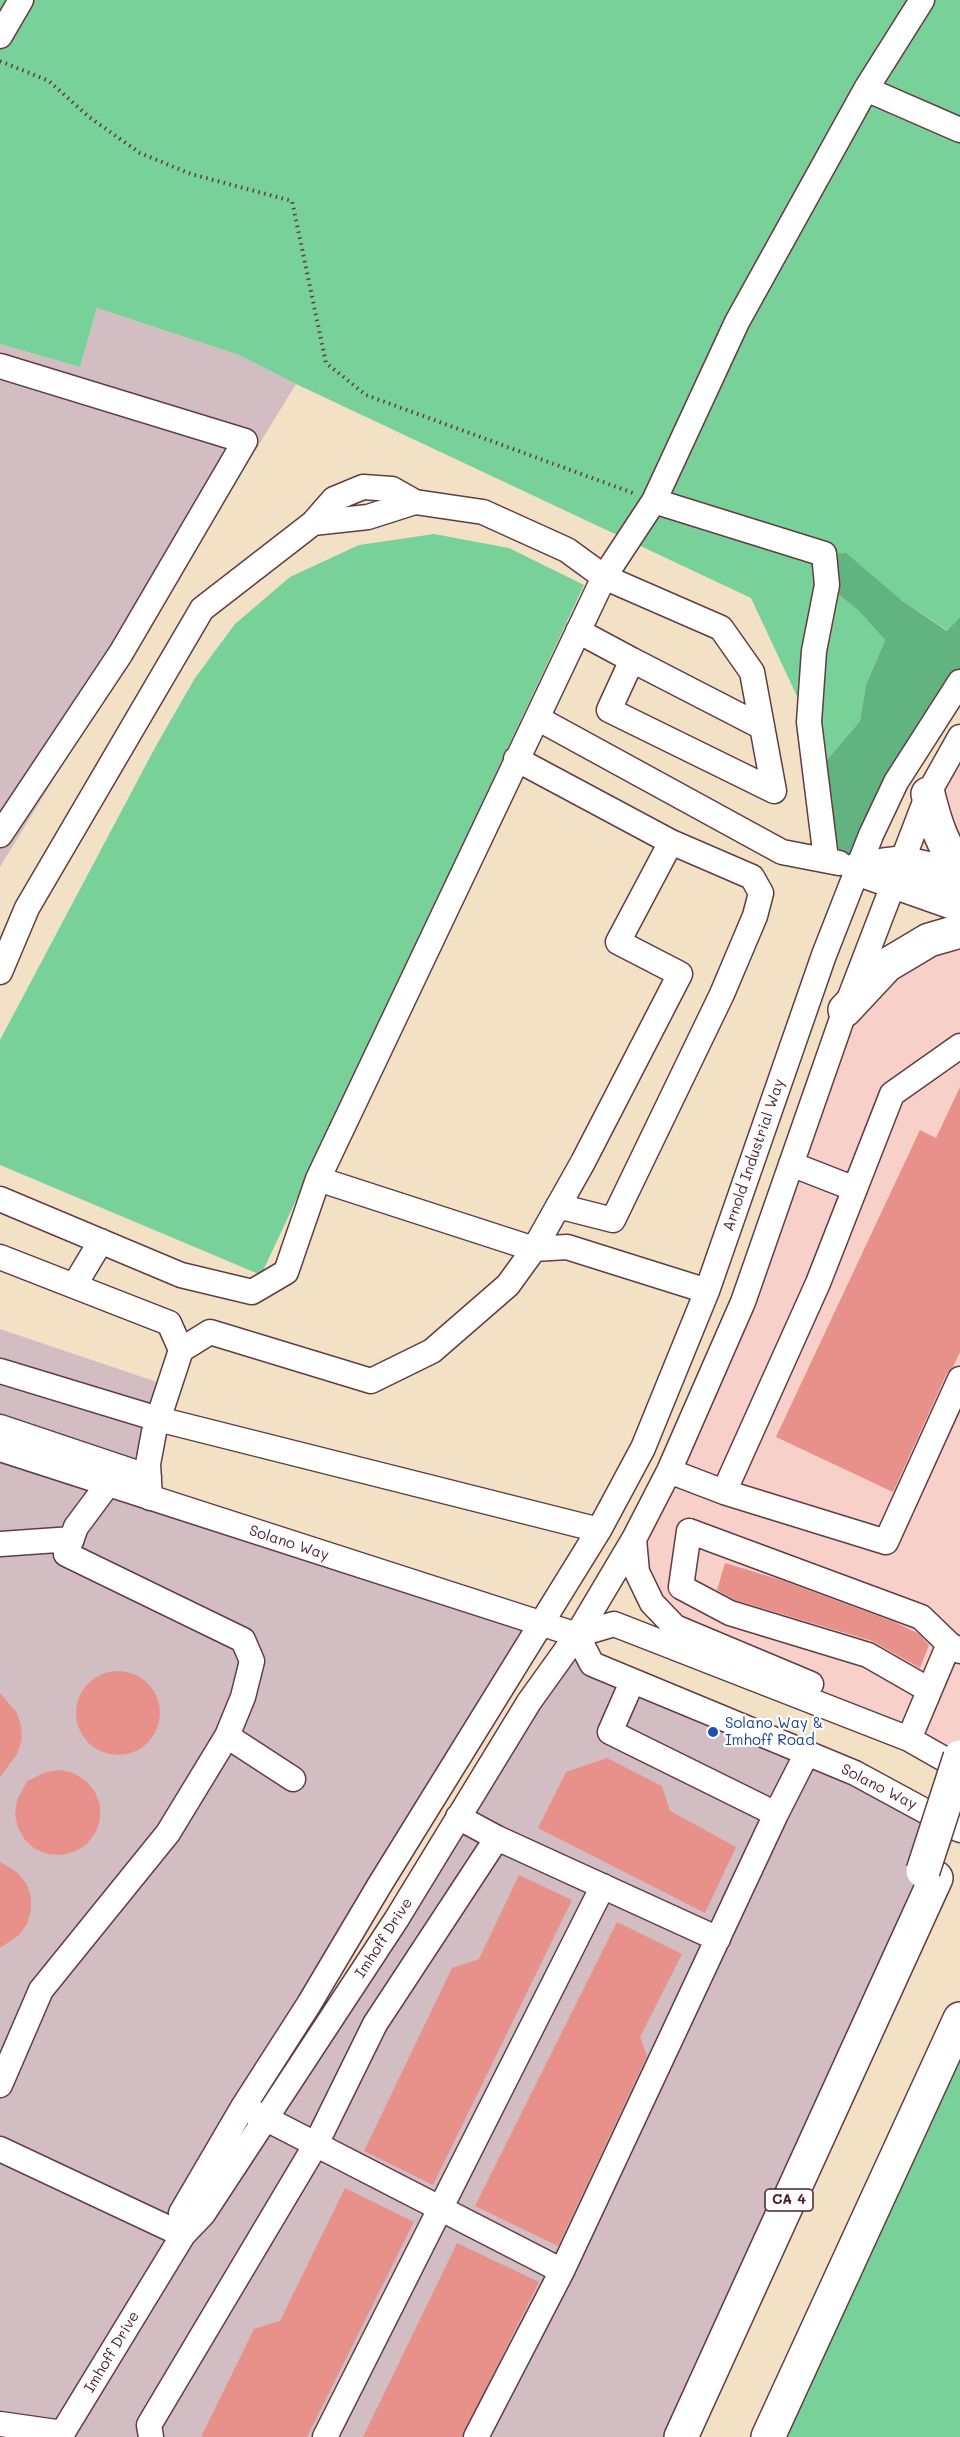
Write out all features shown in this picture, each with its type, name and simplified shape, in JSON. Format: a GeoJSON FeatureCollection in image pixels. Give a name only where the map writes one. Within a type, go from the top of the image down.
{"type":"FeatureCollection","features":[{"type":"Feature","properties":{"kind":"highway"},"geometry":{"type":"LineString","coordinates":[[858,869],[960,873],[938,831],[928,794]]}},
{"type":"Feature","properties":{"kind":"highway"},"geometry":{"type":"LineString","coordinates":[[898,872],[960,905]]}},
{"type":"Feature","properties":{"kind":"highway"},"geometry":{"type":"LineString","coordinates":[[845,1010],[887,965],[929,940],[960,931]]}},
{"type":"Feature","properties":{"kind":"highway"},"geometry":{"type":"LineString","coordinates":[[929,1875],[960,1758]]}},
{"type":"Feature","properties":{"kind":"highway","name":"CA 4"},"geometry":{"type":"LineString","coordinates":[[681,2437],[898,1964],[929,1875],[960,1825]]}},
{"type":"Feature","properties":{"kind":"highway"},"geometry":{"type":"LineString","coordinates":[[768,2437],[960,2019]]}},
{"type":"Feature","properties":{"kind":"highway"},"geometry":{"type":"LineString","coordinates":[[923,2103],[960,2053]]}},
{"type":"Feature","properties":{"kind":"street"},"geometry":{"type":"LineString","coordinates":[[0,36],[21,0]]}},
{"type":"Feature","properties":{"kind":"street"},"geometry":{"type":"LineString","coordinates":[[0,1199],[181,1275],[252,1292],[286,1272],[318,1179],[604,576],[654,501],[736,322],[866,89],[922,0]]}},
{"type":"Feature","properties":{"kind":"street"},"geometry":{"type":"LineString","coordinates":[[866,89],[960,130]]}},
{"type":"Feature","properties":{"kind":"street"},"geometry":{"type":"LineString","coordinates":[[0,366],[244,441],[121,653],[0,835]]}},
{"type":"Feature","properties":{"kind":"street"},"geometry":{"type":"LineString","coordinates":[[654,501],[824,554],[827,585],[814,651],[809,722],[826,859]]}},
{"type":"Feature","properties":{"kind":"street"},"geometry":{"type":"LineString","coordinates":[[0,972],[27,908],[202,609],[313,523],[368,517],[415,502],[483,512],[567,550],[604,576],[721,628],[752,672],[774,791],[609,710],[632,660]]}},
{"type":"Feature","properties":{"kind":"street"},"geometry":{"type":"LineString","coordinates":[[578,631],[762,727]]}},
{"type":"Feature","properties":{"kind":"street","name":"Arnold Industrial Way"},"geometry":{"type":"LineString","coordinates":[[541,1624],[599,1530],[644,1448],[707,1291],[824,955],[871,835],[896,782],[960,682]]}},
{"type":"Feature","properties":{"kind":"street"},"geometry":{"type":"LineString","coordinates":[[537,718],[782,852],[826,859],[858,869]]}},
{"type":"Feature","properties":{"kind":"street"},"geometry":{"type":"LineString","coordinates":[[578,1635],[634,1539],[669,1471],[743,1302],[845,1010],[898,872],[928,794],[960,737]]}},
{"type":"Feature","properties":{"kind":"street"},"geometry":{"type":"LineString","coordinates":[[516,759],[671,842],[752,877],[761,893],[755,916],[722,994],[613,1220],[558,1206]]}},
{"type":"Feature","properties":{"kind":"street"},"geometry":{"type":"LineString","coordinates":[[0,1427],[149,1488],[148,1464],[159,1419],[181,1350],[210,1332],[371,1381],[432,1351],[508,1285],[534,1249],[558,1206],[680,974],[618,942],[671,842]]}},
{"type":"Feature","properties":{"kind":"street"},"geometry":{"type":"LineString","coordinates":[[724,1492],[818,1283],[892,1094],[960,1046]]}},
{"type":"Feature","properties":{"kind":"street"},"geometry":{"type":"LineString","coordinates":[[791,1164],[855,1188]]}},
{"type":"Feature","properties":{"kind":"street"},"geometry":{"type":"LineString","coordinates":[[318,1179],[534,1249],[567,1247],[707,1291]]}},
{"type":"Feature","properties":{"kind":"street"},"geometry":{"type":"LineString","coordinates":[[74,1286],[101,1241]]}},
{"type":"Feature","properties":{"kind":"street"},"geometry":{"type":"LineString","coordinates":[[0,1257],[169,1323],[181,1350]]}},
{"type":"Feature","properties":{"kind":"street"},"geometry":{"type":"LineString","coordinates":[[0,1371],[159,1419],[599,1530]]}},
{"type":"Feature","properties":{"kind":"street"},"geometry":{"type":"LineString","coordinates":[[669,1471],[724,1492],[886,1542],[960,1379]]}},
{"type":"Feature","properties":{"kind":"street","name":"Solano Way"},"geometry":{"type":"LineString","coordinates":[[0,1449],[108,1484],[149,1488],[578,1635],[592,1664],[855,1773],[960,1830]]}},
{"type":"Feature","properties":{"kind":"street"},"geometry":{"type":"LineString","coordinates":[[0,2085],[41,1990],[168,1833],[227,1736],[243,1697],[252,1661],[243,1640],[66,1554],[76,1527],[108,1484]]}},
{"type":"Feature","properties":{"kind":"street"},"geometry":{"type":"LineString","coordinates":[[909,1739],[929,1689],[955,1648],[921,1617],[689,1531],[681,1587],[730,1613],[868,1655],[929,1689]]}},
{"type":"Feature","properties":{"kind":"street"},"geometry":{"type":"LineString","coordinates":[[0,1544],[72,1539]]}},
{"type":"Feature","properties":{"kind":"street"},"geometry":{"type":"LineString","coordinates":[[634,1539],[637,1572],[652,1603],[675,1627],[822,1689],[840,1713]]}},
{"type":"Feature","properties":{"kind":"street","name":"Imhoff Drive"},"geometry":{"type":"LineString","coordinates":[[183,2235],[181,2213],[243,2107],[309,2004],[541,1624]]}},
{"type":"Feature","properties":{"kind":"street"},"geometry":{"type":"LineString","coordinates":[[578,1635],[614,1624],[909,1739],[960,1768]]}},
{"type":"Feature","properties":{"kind":"street","name":"Imhoff Drive"},"geometry":{"type":"LineString","coordinates":[[61,2435],[183,2235],[203,2214],[396,1920],[529,1702],[578,1635]]}},
{"type":"Feature","properties":{"kind":"street"},"geometry":{"type":"LineString","coordinates":[[632,1682],[610,1732],[776,1814]]}},
{"type":"Feature","properties":{"kind":"street"},"geometry":{"type":"LineString","coordinates":[[227,1736],[293,1779]]}},
{"type":"Feature","properties":{"kind":"street"},"geometry":{"type":"LineString","coordinates":[[476,2437],[562,2271],[776,1814],[807,1753]]}},
{"type":"Feature","properties":{"kind":"street"},"geometry":{"type":"LineString","coordinates":[[458,1817],[497,1838],[718,1939]]}},
{"type":"Feature","properties":{"kind":"street"},"geometry":{"type":"LineString","coordinates":[[151,2437],[149,2425],[315,2146],[375,2024],[497,1838]]}},
{"type":"Feature","properties":{"kind":"street"},"geometry":{"type":"LineString","coordinates":[[325,2437],[603,1886]]}},
{"type":"Feature","properties":{"kind":"street"},"geometry":{"type":"LineString","coordinates":[[243,2107],[562,2271]]}},
{"type":"Feature","properties":{"kind":"street"},"geometry":{"type":"LineString","coordinates":[[0,2150],[183,2235]]}},
{"type":"Feature","properties":{"kind":"street"},"geometry":{"type":"LineString","coordinates":[[0,2424],[61,2435]]}},
{"type":"Feature","properties":{"kind":"path"},"geometry":{"type":"LineString","coordinates":[[0,61],[49,81],[89,117],[140,153],[191,174],[292,201],[326,363],[366,395],[654,501]]}},
{"type":"Feature","properties":{"kind":"shaded area"},"geometry":{"type":"Polygon","coordinates":[[[97,308],[239,355],[296,384],[0,867],[0,344],[80,367],[97,308]]]}},
{"type":"Feature","properties":{"kind":"shaded area"},"geometry":{"type":"Polygon","coordinates":[[[960,737],[960,870],[928,794],[960,737]]]}},
{"type":"Feature","properties":{"kind":"shaded area"},"geometry":{"type":"Polygon","coordinates":[[[960,931],[960,1768],[840,1713],[822,1689],[675,1627],[634,1539],[669,1471],[845,1010],[960,931]]]}},
{"type":"Feature","properties":{"kind":"shaded area"},"geometry":{"type":"Polygon","coordinates":[[[0,1329],[169,1386],[150,1498],[541,1624],[379,1886],[184,2235],[577,1635],[592,1664],[958,1830],[681,2437],[0,2437],[0,1329]]]}},
{"type":"Feature","properties":{"kind":"green space"},"geometry":{"type":"Polygon","coordinates":[[[0,0],[960,0],[960,617],[948,631],[901,600],[827,585],[859,611],[885,640],[866,685],[860,721],[815,774],[809,722],[751,598],[239,355],[97,308],[80,367],[0,344],[0,0]]]}},
{"type":"Feature","properties":{"kind":"green space"},"geometry":{"type":"Polygon","coordinates":[[[434,534],[509,548],[584,585],[261,1275],[0,1165],[0,1040],[157,744],[195,678],[235,624],[290,577],[359,545],[434,534]]]}},
{"type":"Feature","properties":{"kind":"green space"},"geometry":{"type":"Polygon","coordinates":[[[846,553],[901,600],[947,631],[960,617],[960,682],[858,869],[826,859],[815,774],[860,721],[866,685],[885,640],[859,611],[827,585],[824,554],[846,553]]]}},
{"type":"Feature","properties":{"kind":"green space"},"geometry":{"type":"Polygon","coordinates":[[[960,2053],[960,2437],[768,2437],[960,2053]]]}},
{"type":"Feature","properties":{"kind":"building"},"geometry":{"type":"Polygon","coordinates":[[[960,1087],[960,1352],[953,1367],[947,1373],[893,1492],[776,1437],[920,1130],[936,1138],[960,1087]]]}},
{"type":"Feature","properties":{"kind":"building"},"geometry":{"type":"Polygon","coordinates":[[[725,1563],[781,1580],[897,1623],[919,1634],[929,1645],[920,1668],[872,1641],[735,1600],[717,1590],[725,1563]]]}},
{"type":"Feature","properties":{"kind":"building"},"geometry":{"type":"Polygon","coordinates":[[[118,1671],[134,1674],[148,1683],[157,1697],[160,1713],[157,1729],[148,1743],[134,1752],[118,1755],[102,1752],[88,1743],[79,1729],[76,1713],[79,1697],[88,1683],[102,1674],[118,1671]]]}},
{"type":"Feature","properties":{"kind":"building"},"geometry":{"type":"Polygon","coordinates":[[[0,1693],[17,1713],[22,1740],[17,1754],[0,1777],[0,1693]]]}},
{"type":"Feature","properties":{"kind":"building"},"geometry":{"type":"Polygon","coordinates":[[[607,1758],[662,1786],[670,1811],[736,1847],[705,1913],[538,1828],[566,1772],[607,1758]]]}},
{"type":"Feature","properties":{"kind":"building"},"geometry":{"type":"Polygon","coordinates":[[[60,1770],[74,1773],[86,1781],[95,1792],[100,1805],[100,1819],[96,1832],[87,1844],[76,1851],[62,1855],[48,1854],[35,1849],[25,1840],[18,1828],[15,1814],[17,1800],[27,1781],[46,1772],[60,1770]]]}},
{"type":"Feature","properties":{"kind":"building"},"geometry":{"type":"Polygon","coordinates":[[[0,1862],[17,1872],[26,1883],[31,1896],[31,1911],[27,1924],[19,1935],[0,1948],[0,1862]]]}},
{"type":"Feature","properties":{"kind":"building"},"geometry":{"type":"Polygon","coordinates":[[[519,1875],[572,1900],[433,2185],[364,2151],[452,1968],[479,1959],[519,1875]]]}},
{"type":"Feature","properties":{"kind":"building"},"geometry":{"type":"Polygon","coordinates":[[[617,1922],[682,1954],[640,2037],[647,2056],[558,2246],[475,2206],[617,1922]]]}},
{"type":"Feature","properties":{"kind":"building"},"geometry":{"type":"Polygon","coordinates":[[[345,2188],[414,2222],[307,2437],[201,2437],[254,2329],[280,2321],[345,2188]]]}},
{"type":"Feature","properties":{"kind":"building"},"geometry":{"type":"Polygon","coordinates":[[[457,2243],[539,2282],[462,2437],[363,2437],[457,2243]]]}},
{"type":"Feature","properties":{"kind":"place","name":"Solano Way & Imhoff Road"},"geometry":{"type":"Point","coordinates":[713,1732]}}]}
